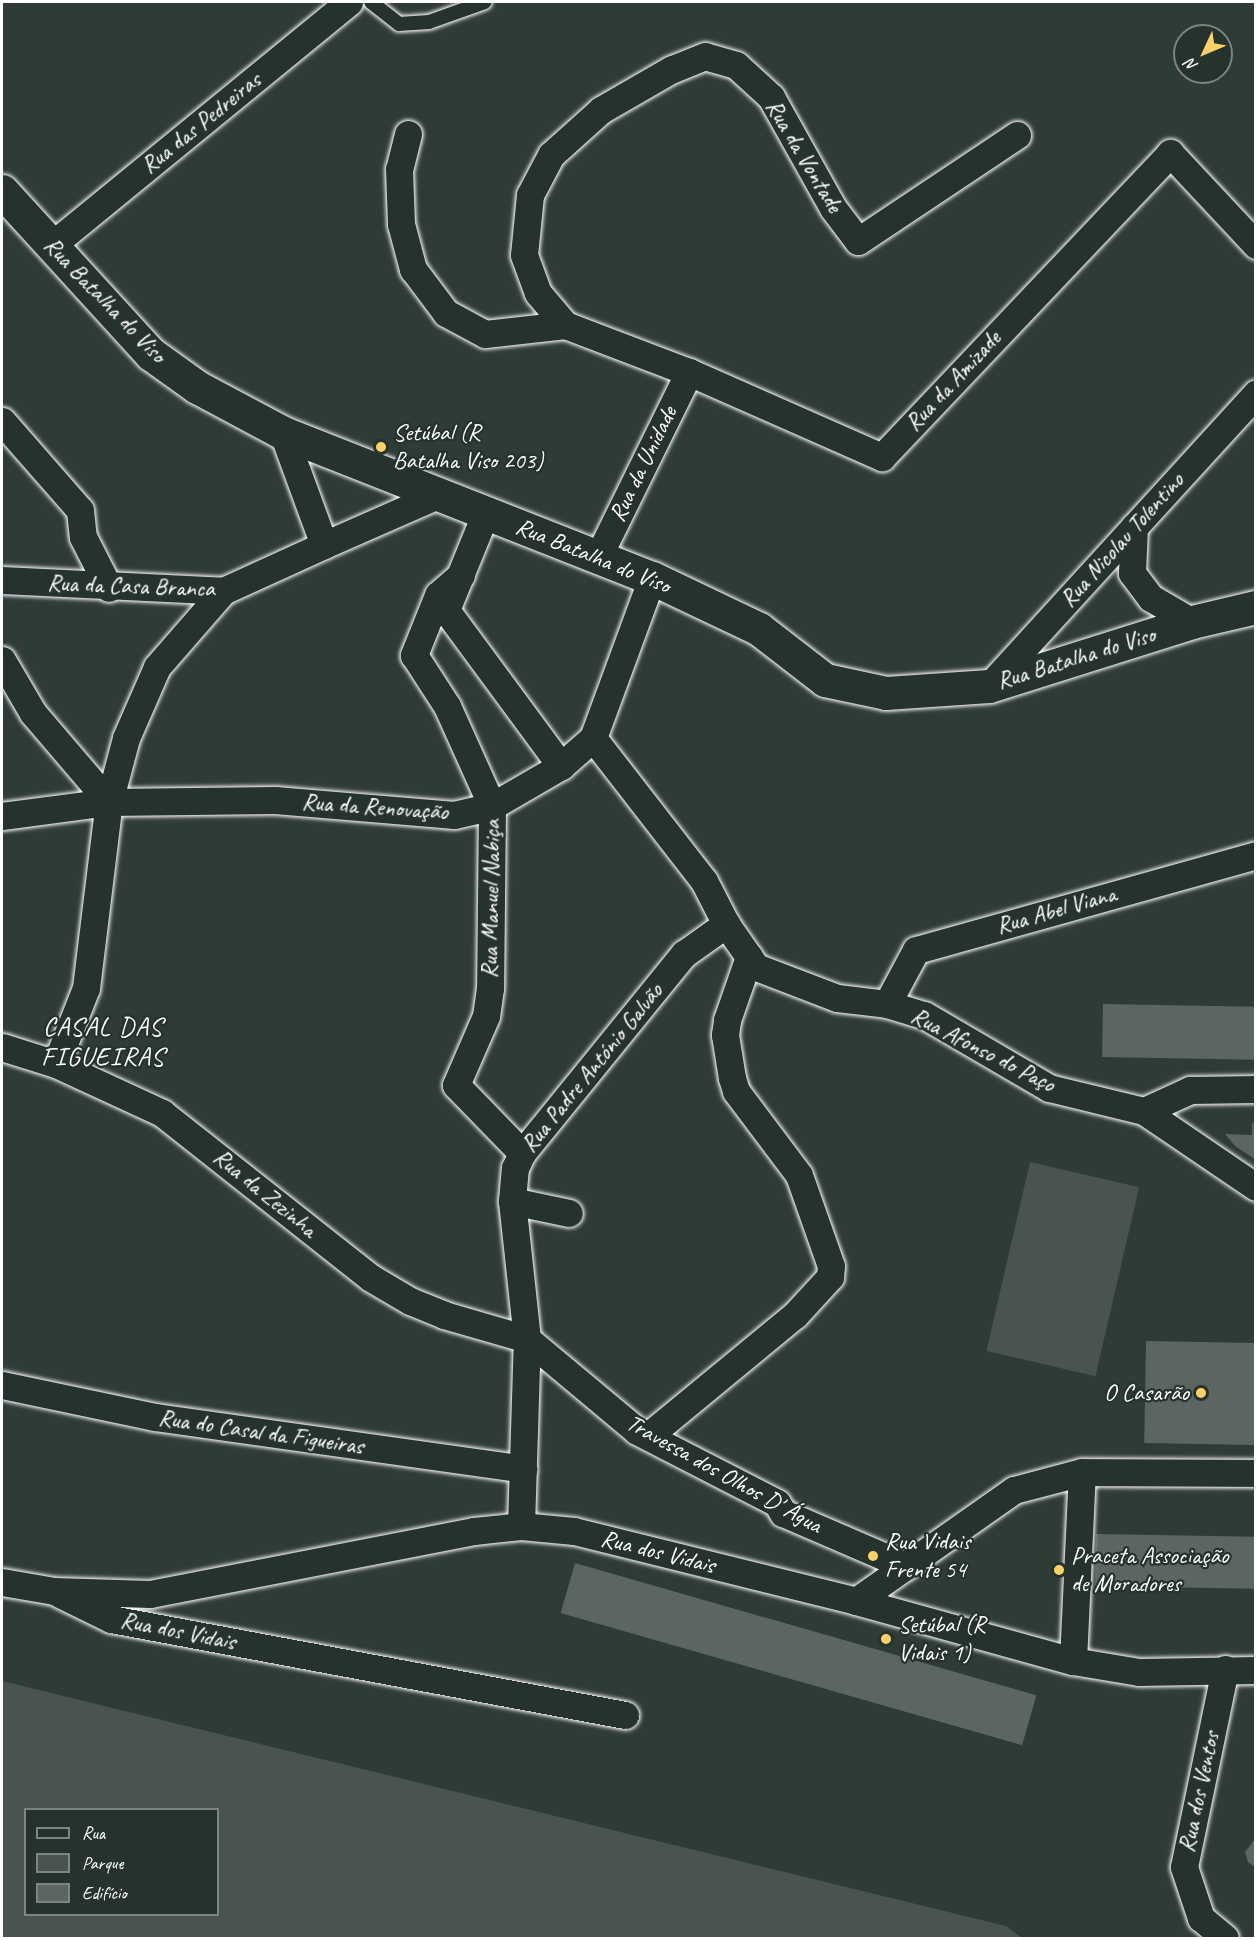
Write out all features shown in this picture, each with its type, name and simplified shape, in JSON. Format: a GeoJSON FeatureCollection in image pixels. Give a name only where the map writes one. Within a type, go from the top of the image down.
{"type":"FeatureCollection","features":[{"type":"Feature","properties":{"kind":"street","name":"Rua das Pedreiras"},"geometry":{"type":"LineString","coordinates":[[52,245],[349,2]]}},
{"type":"Feature","properties":{"kind":"street","name":"Rua da Vontade"},"geometry":{"type":"LineString","coordinates":[[689,372],[565,325],[538,293],[524,255],[530,195],[551,155],[601,110],[672,69],[705,56],[736,65],[771,97],[833,208],[858,241],[1017,135]]}},
{"type":"Feature","properties":{"kind":"street"},"geometry":{"type":"LineString","coordinates":[[408,134],[399,169],[401,224],[413,269],[446,313],[485,334],[565,325]]}},
{"type":"Feature","properties":{"kind":"street","name":"Rua da Amizade"},"geometry":{"type":"LineString","coordinates":[[689,372],[882,456],[1170,153],[1256,245]]}},
{"type":"Feature","properties":{"kind":"street","name":"Rua Batalha do Viso"},"geometry":{"type":"LineString","coordinates":[[2,191],[151,354],[196,387],[283,433],[652,578],[759,629],[825,680],[886,693],[989,686],[1192,622],[1256,607]]}},
{"type":"Feature","properties":{"kind":"street","name":"Rua da Unidade"},"geometry":{"type":"LineString","coordinates":[[598,557],[689,372]]}},
{"type":"Feature","properties":{"kind":"street","name":"Rua Nicolau Tolentino"},"geometry":{"type":"LineString","coordinates":[[989,686],[1256,394]]}},
{"type":"Feature","properties":{"kind":"street"},"geometry":{"type":"LineString","coordinates":[[2,421],[80,510],[83,537],[109,588]]}},
{"type":"Feature","properties":{"kind":"street"},"geometry":{"type":"LineString","coordinates":[[283,433],[324,545]]}},
{"type":"Feature","properties":{"kind":"street","name":"Rua da Casa Branca"},"geometry":{"type":"LineString","coordinates":[[2,580],[109,588],[224,591],[440,494]]}},
{"type":"Feature","properties":{"kind":"street"},"geometry":{"type":"LineString","coordinates":[[486,512],[446,610],[561,766]]}},
{"type":"Feature","properties":{"kind":"street"},"geometry":{"type":"LineString","coordinates":[[1134,527],[1132,573],[1151,598],[1192,622]]}},
{"type":"Feature","properties":{"kind":"street","name":"Rua Manuel Nabiça"},"geometry":{"type":"LineString","coordinates":[[461,575],[438,595],[414,655],[447,706],[492,806],[490,988],[486,1016],[456,1085],[522,1153]]}},
{"type":"Feature","properties":{"kind":"street","name":"Rua da Renovação"},"geometry":{"type":"LineString","coordinates":[[2,816],[109,802],[275,800],[454,815],[492,806],[561,766],[593,738],[652,578]]}},
{"type":"Feature","properties":{"kind":"street"},"geometry":{"type":"LineString","coordinates":[[56,1064],[86,988],[109,802],[126,738],[157,667],[224,591]]}},
{"type":"Feature","properties":{"kind":"street"},"geometry":{"type":"LineString","coordinates":[[2,660],[33,713],[109,802]]}},
{"type":"Feature","properties":{"kind":"street","name":"Rua Afonso do Paço"},"geometry":{"type":"LineString","coordinates":[[593,738],[704,881],[726,924],[756,967],[837,998],[887,1004],[924,1015],[1049,1088],[1144,1111],[1256,1187]]}},
{"type":"Feature","properties":{"kind":"street","name":"Rua Abel Viana"},"geometry":{"type":"LineString","coordinates":[[887,1004],[916,950],[1256,855]]}},
{"type":"Feature","properties":{"kind":"street","name":"Rua Padre António Galvão"},"geometry":{"type":"LineString","coordinates":[[521,1526],[527,1340],[512,1201],[515,1168],[522,1153],[684,954],[726,924]]}},
{"type":"Feature","properties":{"kind":"street"},"geometry":{"type":"LineString","coordinates":[[648,1437],[795,1315],[830,1277],[831,1266],[799,1175],[736,1091],[732,1078],[725,1035],[727,1020],[749,957]]}},
{"type":"Feature","properties":{"kind":"street","name":"Rua da Zezinha"},"geometry":{"type":"LineString","coordinates":[[2,1047],[56,1064],[162,1113],[371,1278],[400,1296],[444,1315],[527,1340]]}},
{"type":"Feature","properties":{"kind":"street"},"geometry":{"type":"LineString","coordinates":[[1144,1111],[1190,1090],[1256,1089]]}},
{"type":"Feature","properties":{"kind":"street"},"geometry":{"type":"LineString","coordinates":[[512,1201],[569,1213]]}},
{"type":"Feature","properties":{"kind":"street","name":"Travessa dos Olhos D' Água"},"geometry":{"type":"LineString","coordinates":[[527,1340],[648,1437],[777,1503],[783,1513],[906,1566]]}},
{"type":"Feature","properties":{"kind":"street","name":"Rua do Casal da Figueiras"},"geometry":{"type":"LineString","coordinates":[[2,1385],[155,1417],[523,1469]]}},
{"type":"Feature","properties":{"kind":"street"},"geometry":{"type":"LineString","coordinates":[[1072,1660],[1082,1472]]}},
{"type":"Feature","properties":{"kind":"street"},"geometry":{"type":"LineString","coordinates":[[856,1601],[1014,1490],[1082,1472],[1256,1473]]}},
{"type":"Feature","properties":{"kind":"street","name":"Rua dos Vidais"},"geometry":{"type":"LineString","coordinates":[[2,1582],[54,1590],[150,1594],[474,1531],[521,1526],[574,1531],[856,1601],[1072,1660],[1139,1672],[1256,1670]]}},
{"type":"Feature","properties":{"kind":"street","name":"Rua dos Vidais"},"geometry":{"type":"LineString","coordinates":[[54,1590],[111,1619],[626,1715]]}},
{"type":"Feature","properties":{"kind":"street","name":"Rua dos Ventos"},"geometry":{"type":"LineString","coordinates":[[1225,1669],[1184,1867],[1201,1918],[1226,1938]]}},
{"type":"Feature","properties":{"kind":"lane"},"geometry":{"type":"LineString","coordinates":[[371,2],[399,24],[429,22],[485,2]]}},
{"type":"Feature","properties":{"kind":"green space"},"geometry":{"type":"Polygon","coordinates":[[[1030,1162],[1139,1187],[1095,1376],[986,1351],[1030,1162]]]}},
{"type":"Feature","properties":{"kind":"green space"},"geometry":{"type":"Polygon","coordinates":[[[2,1681],[1006,1926],[1022,1938],[2,1938],[2,1681]]]}},
{"type":"Feature","properties":{"kind":"building"},"geometry":{"type":"Polygon","coordinates":[[[1103,1004],[1256,1007],[1255,1060],[1102,1057],[1103,1004]]]}},
{"type":"Feature","properties":{"kind":"building"},"geometry":{"type":"Polygon","coordinates":[[[1252,1123],[1256,1124],[1256,1160],[1235,1146],[1225,1134],[1252,1135],[1252,1123]]]}},
{"type":"Feature","properties":{"kind":"building","name":"O Casarão"},"geometry":{"type":"Polygon","coordinates":[[[1146,1341],[1256,1343],[1254,1445],[1144,1443],[1146,1341]]]}},
{"type":"Feature","properties":{"kind":"building"},"geometry":{"type":"Polygon","coordinates":[[[1096,1534],[1256,1537],[1255,1589],[1095,1586],[1096,1534]]]}},
{"type":"Feature","properties":{"kind":"building"},"geometry":{"type":"Polygon","coordinates":[[[575,1563],[1036,1695],[1022,1745],[561,1613],[575,1563]]]}},
{"type":"Feature","properties":{"kind":"building"},"geometry":{"type":"Polygon","coordinates":[[[1256,1838],[1256,1868],[1248,1862],[1245,1852],[1256,1838]]]}},
{"type":"Feature","properties":{"kind":"place","name":"Setúbal (R Batalha Viso 203)"},"geometry":{"type":"Point","coordinates":[381,447]}},
{"type":"Feature","properties":{"kind":"place","name":"O Casarão"},"geometry":{"type":"Point","coordinates":[1201,1393]}},
{"type":"Feature","properties":{"kind":"place","name":"Rua Vidais Frente 54"},"geometry":{"type":"Point","coordinates":[873,1556]}},
{"type":"Feature","properties":{"kind":"place","name":"Praceta Associação de Moradores"},"geometry":{"type":"Point","coordinates":[1059,1570]}},
{"type":"Feature","properties":{"kind":"place","name":"Setúbal (R Vidais 1)"},"geometry":{"type":"Point","coordinates":[886,1639]}},
{"type":"Feature","properties":{"kind":"district","name":"CASAL DAS FIGUEIRAS"},"geometry":{"type":"Point","coordinates":[103,1042]}}]}
